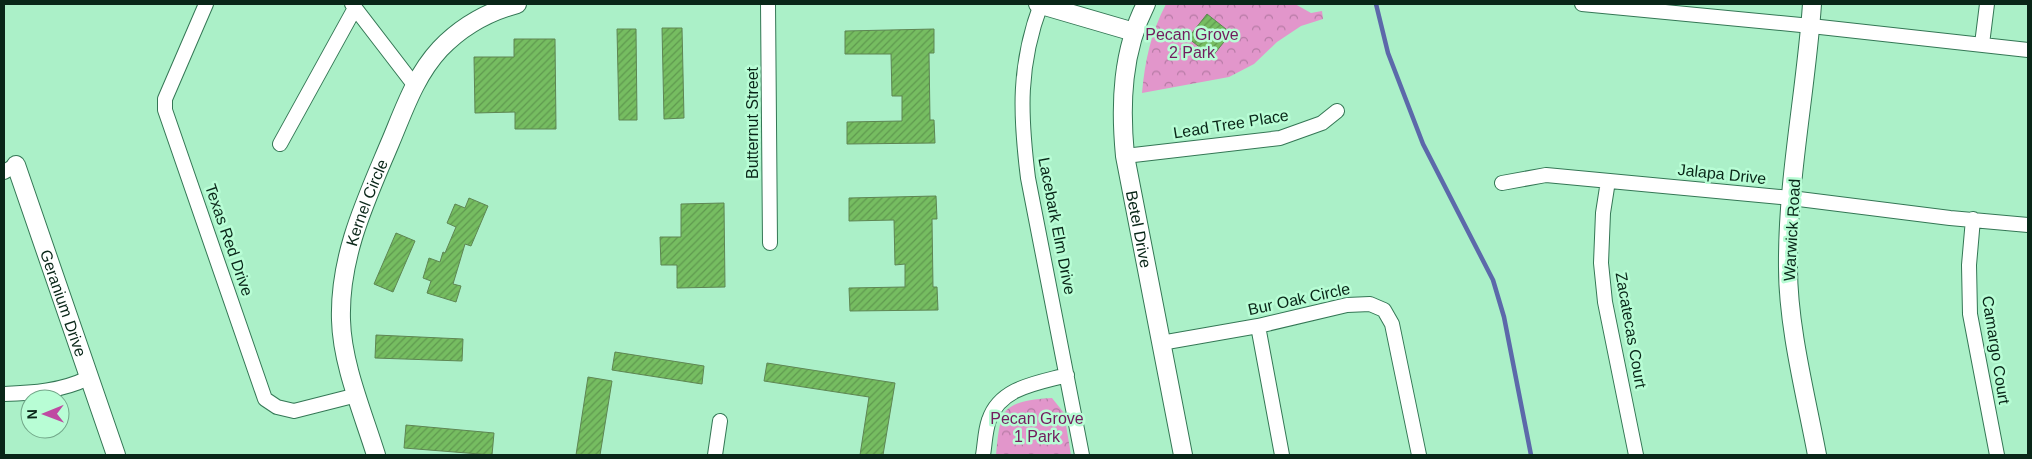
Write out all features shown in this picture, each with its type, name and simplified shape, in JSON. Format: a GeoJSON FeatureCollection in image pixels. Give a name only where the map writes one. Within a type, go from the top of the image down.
{"type":"FeatureCollection","features":[{"type":"Feature","properties":{"kind":"street","name":"Texas Red Drive"},"geometry":{"type":"LineString","coordinates":[[206,4],[166,99],[165,110],[265,399],[277,407],[294,411],[357,396]]}},
{"type":"Feature","properties":{"kind":"street","name":"Kernel Circle"},"geometry":{"type":"LineString","coordinates":[[376,455],[357,396],[343,339],[341,320],[342,280],[356,225],[421,72],[450,38],[471,23],[499,9],[517,4]]}},
{"type":"Feature","properties":{"kind":"street","name":"Butternut Street"},"geometry":{"type":"LineString","coordinates":[[768,4],[770,243]]}},
{"type":"Feature","properties":{"kind":"street"},"geometry":{"type":"LineString","coordinates":[[1040,4],[1134,32]]}},
{"type":"Feature","properties":{"kind":"street","name":"Lacebark Elm Drive"},"geometry":{"type":"LineString","coordinates":[[1040,4],[1028,45],[1022,93],[1022,132],[1028,178],[1082,455]]}},
{"type":"Feature","properties":{"kind":"street","name":"Betel Drive"},"geometry":{"type":"LineString","coordinates":[[1146,4],[1134,32],[1124,74],[1122,119],[1125,156],[1183,455]]}},
{"type":"Feature","properties":{"kind":"street"},"geometry":{"type":"LineString","coordinates":[[1582,4],[1618,5],[1690,15],[1811,26],[2028,50]]}},
{"type":"Feature","properties":{"kind":"street","name":"Warwick Road"},"geometry":{"type":"LineString","coordinates":[[1812,4],[1791,198],[1788,270],[1792,319],[1817,455]]}},
{"type":"Feature","properties":{"kind":"street"},"geometry":{"type":"LineString","coordinates":[[1982,44],[1987,4]]}},
{"type":"Feature","properties":{"kind":"street"},"geometry":{"type":"LineString","coordinates":[[280,144],[353,6],[415,86]]}},
{"type":"Feature","properties":{"kind":"street","name":"Lead Tree Place"},"geometry":{"type":"LineString","coordinates":[[1125,156],[1280,138],[1322,124],[1337,111]]}},
{"type":"Feature","properties":{"kind":"street","name":"Geranium Drive"},"geometry":{"type":"LineString","coordinates":[[10,168],[116,455]]}},
{"type":"Feature","properties":{"kind":"street","name":"Jalapa Drive"},"geometry":{"type":"LineString","coordinates":[[1502,183],[1546,174],[1791,198],[2028,225]]}},
{"type":"Feature","properties":{"kind":"street","name":"Zacatecas Court"},"geometry":{"type":"LineString","coordinates":[[1608,181],[1603,213],[1601,263],[1605,302],[1636,455]]}},
{"type":"Feature","properties":{"kind":"street","name":"Camargo Court"},"geometry":{"type":"LineString","coordinates":[[1973,219],[1969,272],[1970,314],[1997,455]]}},
{"type":"Feature","properties":{"kind":"street","name":"Bur Oak Circle"},"geometry":{"type":"LineString","coordinates":[[1161,343],[1258,326],[1347,305],[1370,304],[1384,310],[1392,324],[1419,455]]}},
{"type":"Feature","properties":{"kind":"street"},"geometry":{"type":"LineString","coordinates":[[1258,326],[1282,455]]}},
{"type":"Feature","properties":{"kind":"street"},"geometry":{"type":"LineString","coordinates":[[983,455],[988,422],[996,405],[1004,397],[1016,390],[1067,375]]}},
{"type":"Feature","properties":{"kind":"street"},"geometry":{"type":"LineString","coordinates":[[4,394],[35,393],[59,389],[88,378]]}},
{"type":"Feature","properties":{"kind":"street"},"geometry":{"type":"LineString","coordinates":[[715,455],[720,421]]}},
{"type":"Feature","properties":{"kind":"green space","name":"Pecan Grove 2 Park"},"geometry":{"type":"Polygon","coordinates":[[[1166,4],[1295,4],[1311,13],[1322,11],[1323,19],[1301,26],[1277,42],[1254,64],[1229,77],[1142,93],[1150,47],[1156,26],[1166,4]]]}},
{"type":"Feature","properties":{"kind":"green space","name":"Pecan Grove 1 Park"},"geometry":{"type":"Polygon","coordinates":[[[1052,398],[1064,413],[1071,455],[996,455],[998,433],[1004,413],[1009,408],[1022,402],[1052,398]]]}},
{"type":"Feature","properties":{"kind":"building"},"geometry":{"type":"Polygon","coordinates":[[[1207,14],[1231,33],[1212,57],[1188,38],[1207,14]]]}},
{"type":"Feature","properties":{"kind":"building"},"geometry":{"type":"Polygon","coordinates":[[[662,28],[682,28],[684,118],[664,119],[662,28]]]}},
{"type":"Feature","properties":{"kind":"building"},"geometry":{"type":"Polygon","coordinates":[[[617,29],[636,29],[637,120],[619,120],[617,29]]]}},
{"type":"Feature","properties":{"kind":"building"},"geometry":{"type":"Polygon","coordinates":[[[934,29],[934,53],[929,53],[930,120],[934,120],[935,143],[847,144],[847,122],[902,121],[902,96],[892,96],[891,54],[845,54],[845,31],[934,29]]]}},
{"type":"Feature","properties":{"kind":"building"},"geometry":{"type":"Polygon","coordinates":[[[514,39],[555,39],[556,129],[515,129],[515,112],[475,113],[474,57],[514,57],[514,39]]]}},
{"type":"Feature","properties":{"kind":"building"},"geometry":{"type":"Polygon","coordinates":[[[936,196],[937,219],[932,219],[933,287],[937,287],[938,310],[850,311],[849,288],[905,287],[905,264],[895,265],[894,220],[849,221],[849,198],[936,196]]]}},
{"type":"Feature","properties":{"kind":"building"},"geometry":{"type":"Polygon","coordinates":[[[469,198],[488,206],[471,246],[465,244],[453,284],[461,286],[456,302],[427,293],[431,281],[423,278],[429,258],[440,262],[443,252],[445,253],[456,227],[447,223],[455,204],[465,208],[469,198]]]}},
{"type":"Feature","properties":{"kind":"building"},"geometry":{"type":"Polygon","coordinates":[[[724,203],[725,287],[677,288],[677,265],[661,265],[660,237],[681,237],[681,204],[724,203]]]}},
{"type":"Feature","properties":{"kind":"building"},"geometry":{"type":"Polygon","coordinates":[[[396,233],[415,241],[393,292],[374,284],[396,233]]]}},
{"type":"Feature","properties":{"kind":"building"},"geometry":{"type":"Polygon","coordinates":[[[376,335],[463,339],[462,361],[375,358],[376,335]]]}},
{"type":"Feature","properties":{"kind":"building"},"geometry":{"type":"Polygon","coordinates":[[[615,352],[704,366],[702,384],[612,370],[615,352]]]}},
{"type":"Feature","properties":{"kind":"building"},"geometry":{"type":"Polygon","coordinates":[[[767,363],[895,383],[883,455],[860,455],[869,397],[764,381],[767,363]]]}},
{"type":"Feature","properties":{"kind":"building"},"geometry":{"type":"Polygon","coordinates":[[[588,377],[612,381],[600,455],[576,455],[588,377]]]}},
{"type":"Feature","properties":{"kind":"building"},"geometry":{"type":"Polygon","coordinates":[[[406,425],[494,433],[492,455],[404,448],[406,425]]]}},
{"type":"Feature","properties":{"kind":"waterway"},"geometry":{"type":"LineString","coordinates":[[1376,4],[1388,53],[1423,144],[1493,280],[1504,317],[1531,455]]}}]}
